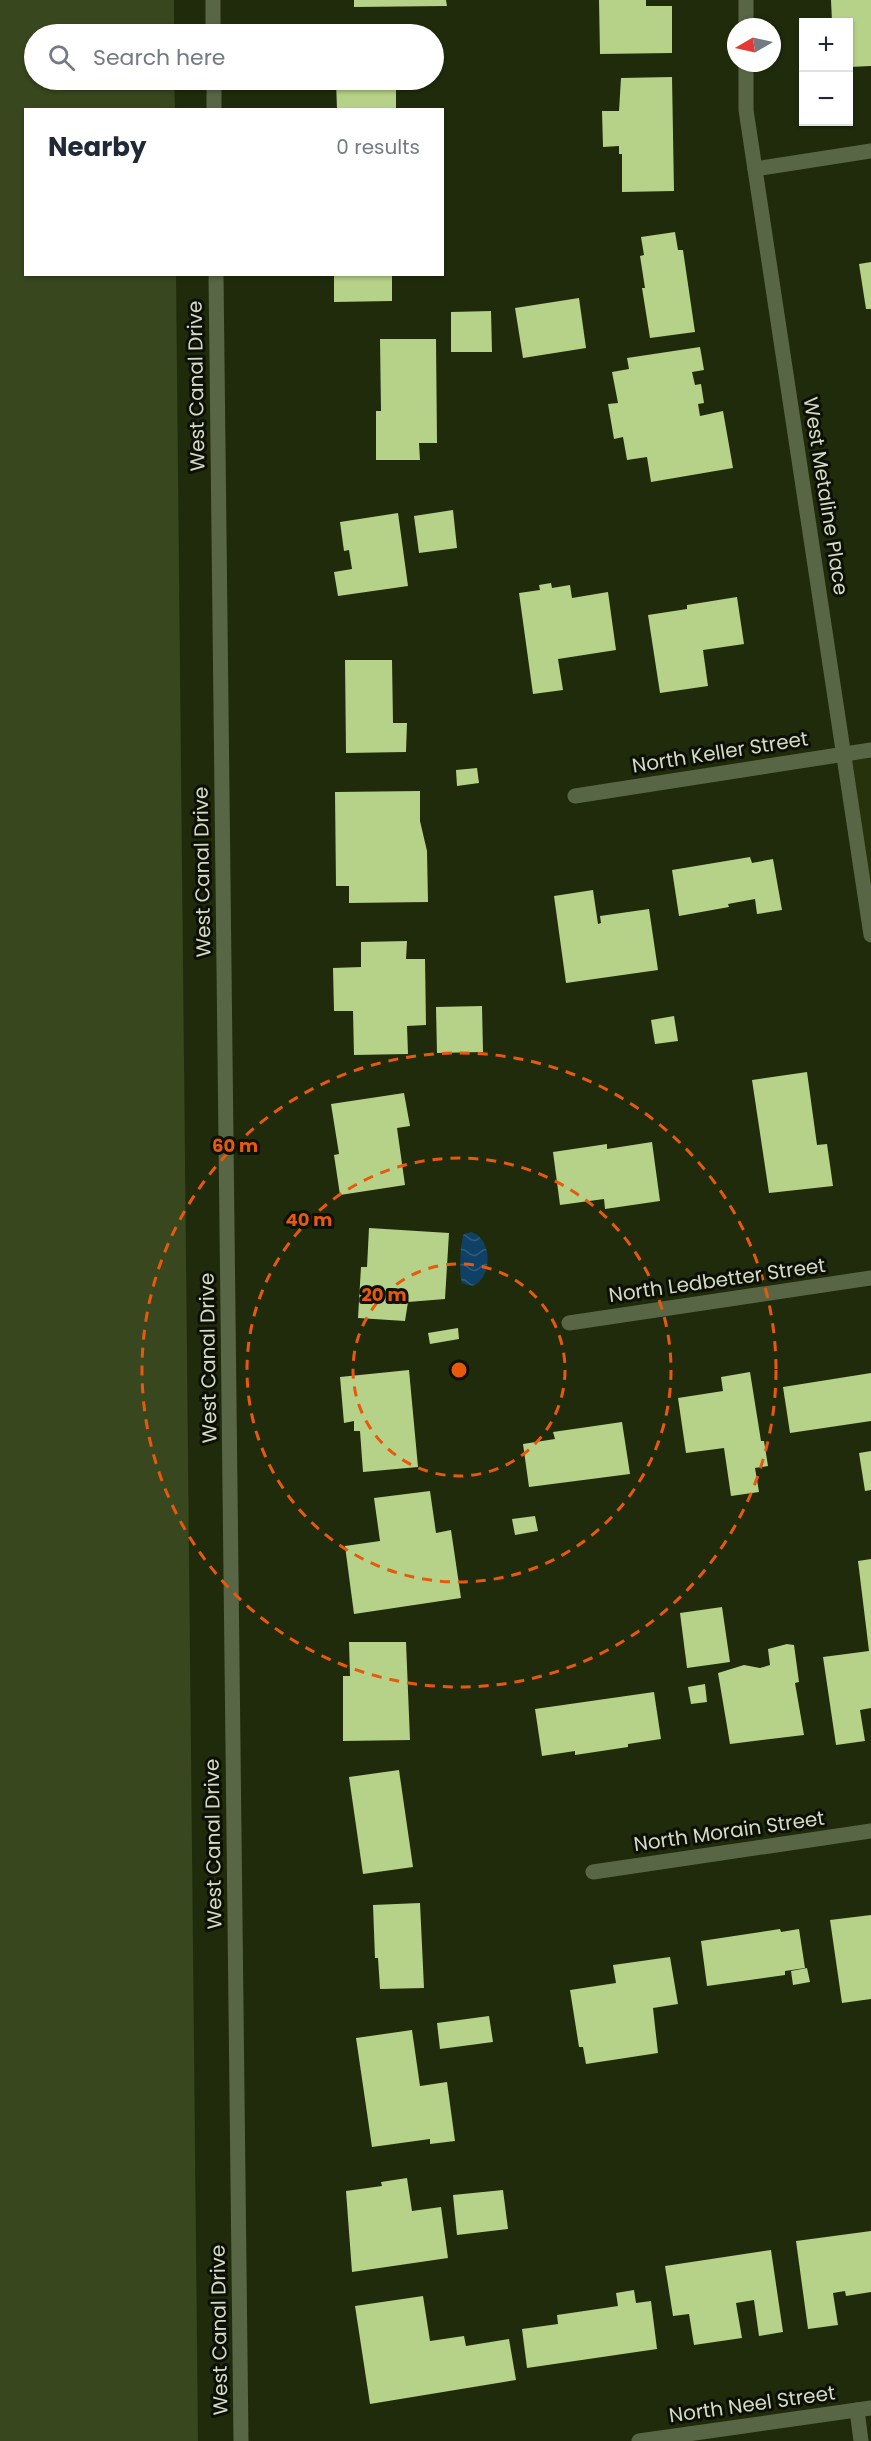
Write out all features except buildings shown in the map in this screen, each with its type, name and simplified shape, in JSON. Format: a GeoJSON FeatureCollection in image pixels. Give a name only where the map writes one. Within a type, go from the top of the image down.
{"type":"FeatureCollection","features":[{"type":"Feature","properties":{"kind":"street"},"geometry":{"type":"LineString","coordinates":[[213,0],[213,24]]}},
{"type":"Feature","properties":{"kind":"street"},"geometry":{"type":"LineString","coordinates":[[746,0],[746,18]]}},
{"type":"Feature","properties":{"kind":"street","name":"West Metaline Place"},"geometry":{"type":"LineString","coordinates":[[746,72],[746,110],[871,935]]}},
{"type":"Feature","properties":{"kind":"street"},"geometry":{"type":"LineString","coordinates":[[214,90],[214,108]]}},
{"type":"Feature","properties":{"kind":"street"},"geometry":{"type":"LineString","coordinates":[[755,169],[871,152]]}},
{"type":"Feature","properties":{"kind":"street","name":"West Canal Drive"},"geometry":{"type":"LineString","coordinates":[[216,276],[242,2441]]}},
{"type":"Feature","properties":{"kind":"street","name":"North Keller Street"},"geometry":{"type":"LineString","coordinates":[[575,796],[871,750]]}},
{"type":"Feature","properties":{"kind":"street","name":"North Ledbetter Street"},"geometry":{"type":"LineString","coordinates":[[569,1323],[871,1278]]}},
{"type":"Feature","properties":{"kind":"street","name":"North Morain Street"},"geometry":{"type":"LineString","coordinates":[[593,1872],[871,1831]]}},
{"type":"Feature","properties":{"kind":"street"},"geometry":{"type":"LineString","coordinates":[[861,2441],[864,2409]]}},
{"type":"Feature","properties":{"kind":"street","name":"North Neel Street"},"geometry":{"type":"LineString","coordinates":[[639,2441],[864,2409]]}},
{"type":"Feature","properties":{"kind":"shaded area"},"geometry":{"type":"Polygon","coordinates":[[[0,0],[174,0],[174,24],[24,24],[24,90],[174,90],[175,108],[24,108],[24,276],[176,276],[198,2441],[0,2441],[0,0]]]}},
{"type":"Feature","properties":{"kind":"shaded area"},"geometry":{"type":"Polygon","coordinates":[[[871,750],[871,935],[844,754],[871,750]]]}},
{"type":"Feature","properties":{"kind":"water"},"geometry":{"type":"Polygon","coordinates":[[[471,1232],[483,1242],[488,1259],[484,1275],[472,1286],[462,1283],[460,1266],[464,1234],[471,1232]]]}}]}
